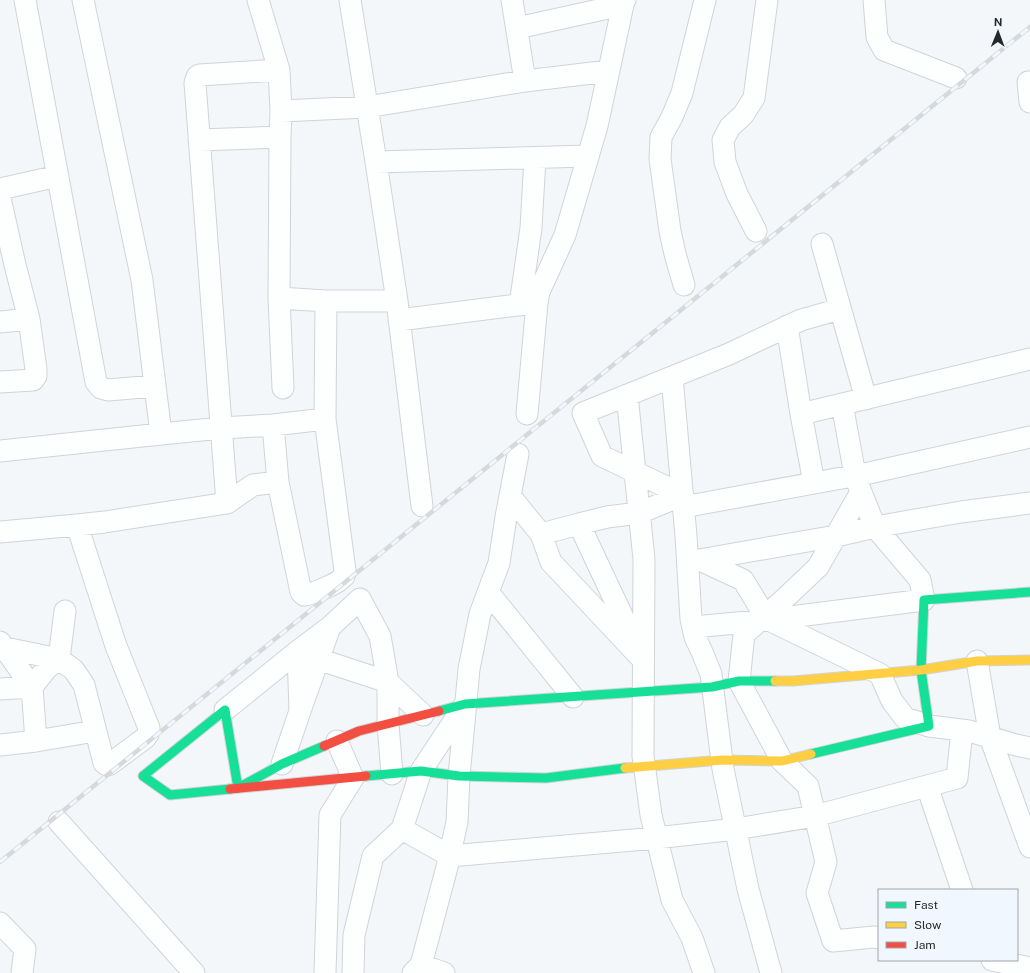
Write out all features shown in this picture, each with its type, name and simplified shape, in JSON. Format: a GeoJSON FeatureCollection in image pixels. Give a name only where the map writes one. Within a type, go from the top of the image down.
{"type":"FeatureCollection","features":[{"type":"Feature","properties":{"kind":"street"},"geometry":{"type":"LineString","coordinates":[[25,0],[96,382],[102,388],[108,390],[155,386]]}},
{"type":"Feature","properties":{"kind":"street"},"geometry":{"type":"LineString","coordinates":[[84,0],[142,280],[161,434]]}},
{"type":"Feature","properties":{"kind":"street"},"geometry":{"type":"LineString","coordinates":[[258,0],[279,70],[282,111],[280,137],[279,298],[283,388]]}},
{"type":"Feature","properties":{"kind":"street"},"geometry":{"type":"LineString","coordinates":[[350,0],[398,311],[422,506]]}},
{"type":"Feature","properties":{"kind":"street"},"geometry":{"type":"LineString","coordinates":[[512,0],[525,81]]}},
{"type":"Feature","properties":{"kind":"street"},"geometry":{"type":"LineString","coordinates":[[684,285],[670,231],[660,159],[661,137],[682,94],[705,0]]}},
{"type":"Feature","properties":{"kind":"street"},"geometry":{"type":"LineString","coordinates":[[756,231],[737,194],[725,162],[723,140],[730,127],[743,115],[754,98],[767,0]]}},
{"type":"Feature","properties":{"kind":"street"},"geometry":{"type":"LineString","coordinates":[[874,0],[877,38],[884,50],[956,78]]}},
{"type":"Feature","properties":{"kind":"street"},"geometry":{"type":"LineString","coordinates":[[279,298],[326,301],[398,311],[529,304],[539,292],[564,235],[597,126],[609,71],[616,2],[517,28]]}},
{"type":"Feature","properties":{"kind":"street"},"geometry":{"type":"LineString","coordinates":[[227,504],[195,83],[199,75],[279,70]]}},
{"type":"Feature","properties":{"kind":"street"},"geometry":{"type":"LineString","coordinates":[[282,111],[367,107],[525,81],[609,71]]}},
{"type":"Feature","properties":{"kind":"street"},"geometry":{"type":"LineString","coordinates":[[199,140],[280,137]]}},
{"type":"Feature","properties":{"kind":"street"},"geometry":{"type":"LineString","coordinates":[[376,162],[588,156]]}},
{"type":"Feature","properties":{"kind":"street"},"geometry":{"type":"LineString","coordinates":[[527,414],[531,228],[535,158]]}},
{"type":"Feature","properties":{"kind":"street"},"geometry":{"type":"LineString","coordinates":[[0,189],[58,176]]}},
{"type":"Feature","properties":{"kind":"street"},"geometry":{"type":"LineString","coordinates":[[0,198],[29,319],[36,369],[36,376],[33,380],[0,382]]}},
{"type":"Feature","properties":{"kind":"street"},"geometry":{"type":"LineString","coordinates":[[822,244],[866,399]]}},
{"type":"Feature","properties":{"kind":"street"},"geometry":{"type":"LineString","coordinates":[[272,425],[278,482],[301,592],[304,595],[309,594],[330,586],[343,578],[345,571],[325,419],[326,301]]}},
{"type":"Feature","properties":{"kind":"street"},"geometry":{"type":"LineString","coordinates":[[683,501],[635,471],[602,456],[583,413],[729,354],[801,320],[840,309]]}},
{"type":"Feature","properties":{"kind":"street"},"geometry":{"type":"LineString","coordinates":[[0,322],[29,319]]}},
{"type":"Feature","properties":{"kind":"street"},"geometry":{"type":"LineString","coordinates":[[787,326],[814,483]]}},
{"type":"Feature","properties":{"kind":"street"},"geometry":{"type":"LineString","coordinates":[[801,414],[1030,360]]}},
{"type":"Feature","properties":{"kind":"street"},"geometry":{"type":"LineString","coordinates":[[672,377],[683,501],[694,561],[693,626],[695,637],[711,674],[722,760],[748,889],[771,973]]}},
{"type":"Feature","properties":{"kind":"street"},"geometry":{"type":"LineString","coordinates":[[627,395],[644,559],[644,766],[651,815],[672,900],[692,938],[704,973]]}},
{"type":"Feature","properties":{"kind":"street"},"geometry":{"type":"LineString","coordinates":[[842,404],[858,484],[875,527],[920,580],[924,600],[921,670],[929,726]]}},
{"type":"Feature","properties":{"kind":"street"},"geometry":{"type":"LineString","coordinates":[[0,451],[221,428],[272,425],[325,419]]}},
{"type":"Feature","properties":{"kind":"street"},"geometry":{"type":"LineString","coordinates":[[878,938],[833,941],[817,893],[826,862],[808,786],[782,761],[739,682],[744,634],[764,619],[818,567],[836,536],[858,484],[869,473],[1030,438]]}},
{"type":"Feature","properties":{"kind":"street"},"geometry":{"type":"LineString","coordinates":[[444,973],[418,970],[450,856],[457,822],[458,776],[469,669],[480,614],[499,563],[518,454]]}},
{"type":"Feature","properties":{"kind":"street"},"geometry":{"type":"LineString","coordinates":[[0,532],[77,526],[227,504],[254,485],[278,482]]}},
{"type":"Feature","properties":{"kind":"street"},"geometry":{"type":"LineString","coordinates":[[541,534],[607,517],[639,513],[683,501],[814,483],[858,484]]}},
{"type":"Feature","properties":{"kind":"street"},"geometry":{"type":"LineString","coordinates":[[510,496],[541,534],[551,562],[643,660]]}},
{"type":"Feature","properties":{"kind":"street"},"geometry":{"type":"LineString","coordinates":[[694,561],[961,512],[1030,503]]}},
{"type":"Feature","properties":{"kind":"street"},"geometry":{"type":"LineString","coordinates":[[579,524],[643,660]]}},
{"type":"Feature","properties":{"kind":"street"},"geometry":{"type":"LineString","coordinates":[[2,646],[59,659],[74,670],[84,685],[104,763],[107,765],[145,738],[148,734],[149,728],[116,646],[77,526]]}},
{"type":"Feature","properties":{"kind":"street"},"geometry":{"type":"LineString","coordinates":[[694,561],[743,580],[764,619],[880,674],[892,701],[905,718],[929,726],[969,731],[1025,745]]}},
{"type":"Feature","properties":{"kind":"street"},"geometry":{"type":"LineString","coordinates":[[488,592],[573,696]]}},
{"type":"Feature","properties":{"kind":"street"},"geometry":{"type":"LineString","coordinates":[[693,626],[924,600],[1030,592]]}},
{"type":"Feature","properties":{"kind":"street"},"geometry":{"type":"LineString","coordinates":[[392,774],[388,724],[388,682],[380,636],[360,599],[330,627],[143,776],[170,795],[353,778],[392,774],[420,771],[458,776],[546,778],[644,766],[722,760],[782,761],[929,726]]}},
{"type":"Feature","properties":{"kind":"street"},"geometry":{"type":"LineString","coordinates":[[0,689],[32,687],[47,668],[59,659],[65,611]]}},
{"type":"Feature","properties":{"kind":"street"},"geometry":{"type":"LineString","coordinates":[[282,764],[330,627]]}},
{"type":"Feature","properties":{"kind":"street"},"geometry":{"type":"LineString","coordinates":[[2,646],[32,687],[36,741]]}},
{"type":"Feature","properties":{"kind":"street"},"geometry":{"type":"LineString","coordinates":[[298,651],[300,711]]}},
{"type":"Feature","properties":{"kind":"street"},"geometry":{"type":"LineString","coordinates":[[318,659],[388,682],[423,715]]}},
{"type":"Feature","properties":{"kind":"street"},"geometry":{"type":"LineString","coordinates":[[238,788],[282,764],[359,732],[465,704],[712,687],[739,682],[793,681],[880,674],[921,670],[977,661],[1030,660]]}},
{"type":"Feature","properties":{"kind":"street"},"geometry":{"type":"LineString","coordinates":[[977,661],[990,737],[1030,847]]}},
{"type":"Feature","properties":{"kind":"street"},"geometry":{"type":"LineString","coordinates":[[353,973],[354,935],[373,856],[402,828],[420,771],[465,704]]}},
{"type":"Feature","properties":{"kind":"street"},"geometry":{"type":"LineString","coordinates":[[225,710],[238,788]]}},
{"type":"Feature","properties":{"kind":"street"},"geometry":{"type":"LineString","coordinates":[[402,828],[450,856],[656,838],[736,829],[815,816],[957,778],[962,730]]}},
{"type":"Feature","properties":{"kind":"street"},"geometry":{"type":"LineString","coordinates":[[0,745],[36,741],[95,731]]}},
{"type":"Feature","properties":{"kind":"street"},"geometry":{"type":"LineString","coordinates":[[337,741],[353,778]]}},
{"type":"Feature","properties":{"kind":"street"},"geometry":{"type":"LineString","coordinates":[[325,973],[330,815],[353,778]]}},
{"type":"Feature","properties":{"kind":"street"},"geometry":{"type":"LineString","coordinates":[[927,786],[962,889]]}},
{"type":"Feature","properties":{"kind":"street"},"geometry":{"type":"LineString","coordinates":[[59,822],[194,973]]}},
{"type":"Feature","properties":{"kind":"street"},"geometry":{"type":"LineString","coordinates":[[0,923],[25,949],[22,973]]}},
{"type":"Feature","properties":{"kind":"street"},"geometry":{"type":"LineString","coordinates":[[997,961],[1030,968]]}},
{"type":"Feature","properties":{"kind":"railway"},"geometry":{"type":"LineString","coordinates":[[0,862],[1030,27]]}},
{"type":"Feature","properties":{"kind":"traffic: fast"},"geometry":{"type":"LineString","coordinates":[[811,754],[929,726],[921,670],[924,600],[1030,592]]}},
{"type":"Feature","properties":{"kind":"traffic: fast"},"geometry":{"type":"LineString","coordinates":[[439,711],[465,704],[712,687],[739,681],[775,681]]}},
{"type":"Feature","properties":{"kind":"traffic: fast"},"geometry":{"type":"LineString","coordinates":[[230,789],[170,795],[143,776],[225,710],[238,788],[282,764],[324,746]]}},
{"type":"Feature","properties":{"kind":"traffic: fast"},"geometry":{"type":"LineString","coordinates":[[366,776],[421,771],[459,776],[546,778],[625,768]]}},
{"type":"Feature","properties":{"kind":"traffic: slow"},"geometry":{"type":"LineString","coordinates":[[775,681],[793,681],[921,670],[977,661],[1030,660]]}},
{"type":"Feature","properties":{"kind":"traffic: slow"},"geometry":{"type":"LineString","coordinates":[[625,768],[722,760],[782,761],[811,754]]}},
{"type":"Feature","properties":{"kind":"traffic: jam"},"geometry":{"type":"LineString","coordinates":[[324,746],[359,731],[439,711]]}},
{"type":"Feature","properties":{"kind":"traffic: jam"},"geometry":{"type":"LineString","coordinates":[[230,789],[366,776]]}}]}
